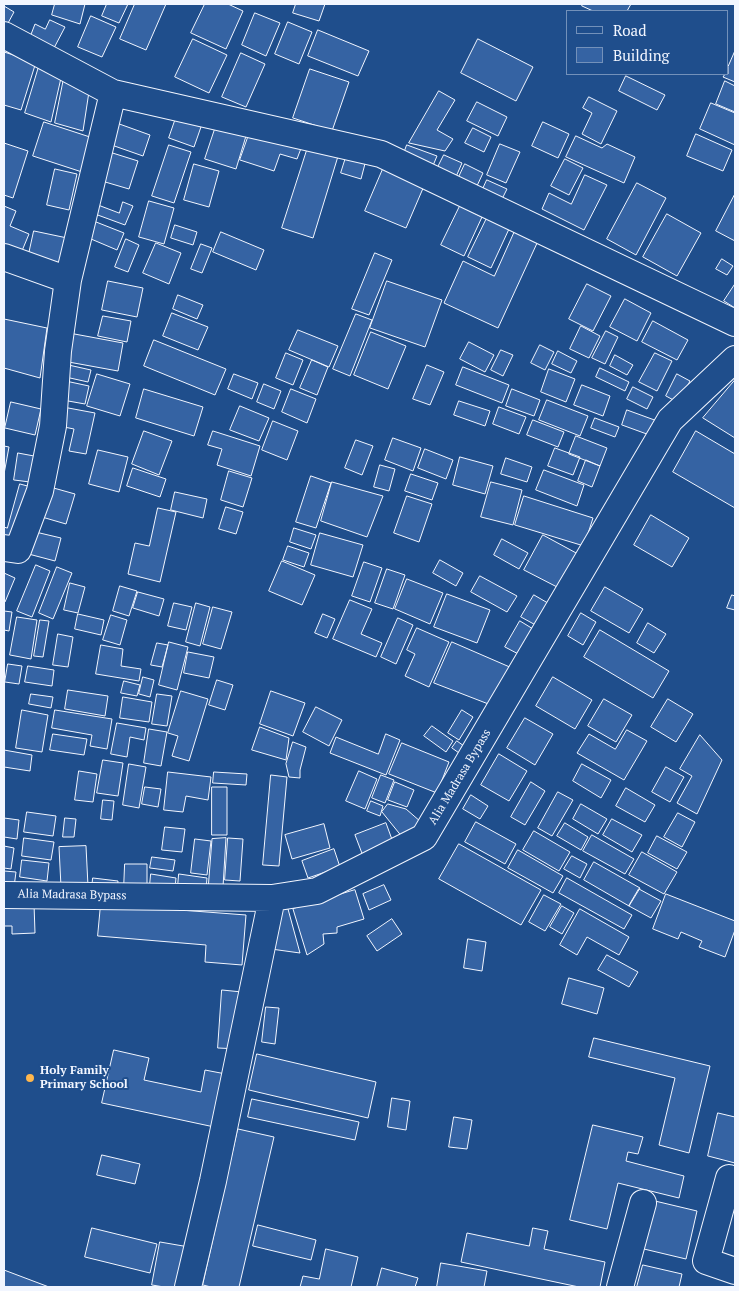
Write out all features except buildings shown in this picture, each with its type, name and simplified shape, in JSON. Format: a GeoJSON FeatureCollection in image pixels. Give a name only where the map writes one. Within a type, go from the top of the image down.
{"type":"FeatureCollection","features":[{"type":"Feature","properties":{"kind":"street"},"geometry":{"type":"LineString","coordinates":[[4,35],[112,93],[381,154],[735,323]]}},
{"type":"Feature","properties":{"kind":"street"},"geometry":{"type":"LineString","coordinates":[[4,548],[18,550],[40,491],[53,426],[58,351],[68,280],[112,93]]}},
{"type":"Feature","properties":{"kind":"street"},"geometry":{"type":"LineString","coordinates":[[4,257],[68,280]]}},
{"type":"Feature","properties":{"kind":"street","name":"Alia Madrasa Bypass"},"geometry":{"type":"LineString","coordinates":[[4,895],[272,898],[317,890],[424,837],[670,420],[735,359]]}},
{"type":"Feature","properties":{"kind":"street"},"geometry":{"type":"LineString","coordinates":[[188,1287],[213,1181],[272,898]]}},
{"type":"Feature","properties":{"kind":"street"},"geometry":{"type":"LineString","coordinates":[[729,1178],[706,1261],[735,1271]]}},
{"type":"Feature","properties":{"kind":"street"},"geometry":{"type":"LineString","coordinates":[[620,1287],[643,1203]]}},
{"type":"Feature","properties":{"kind":"place","name":"Holy Family Primary School"},"geometry":{"type":"Point","coordinates":[30,1078]}}]}
